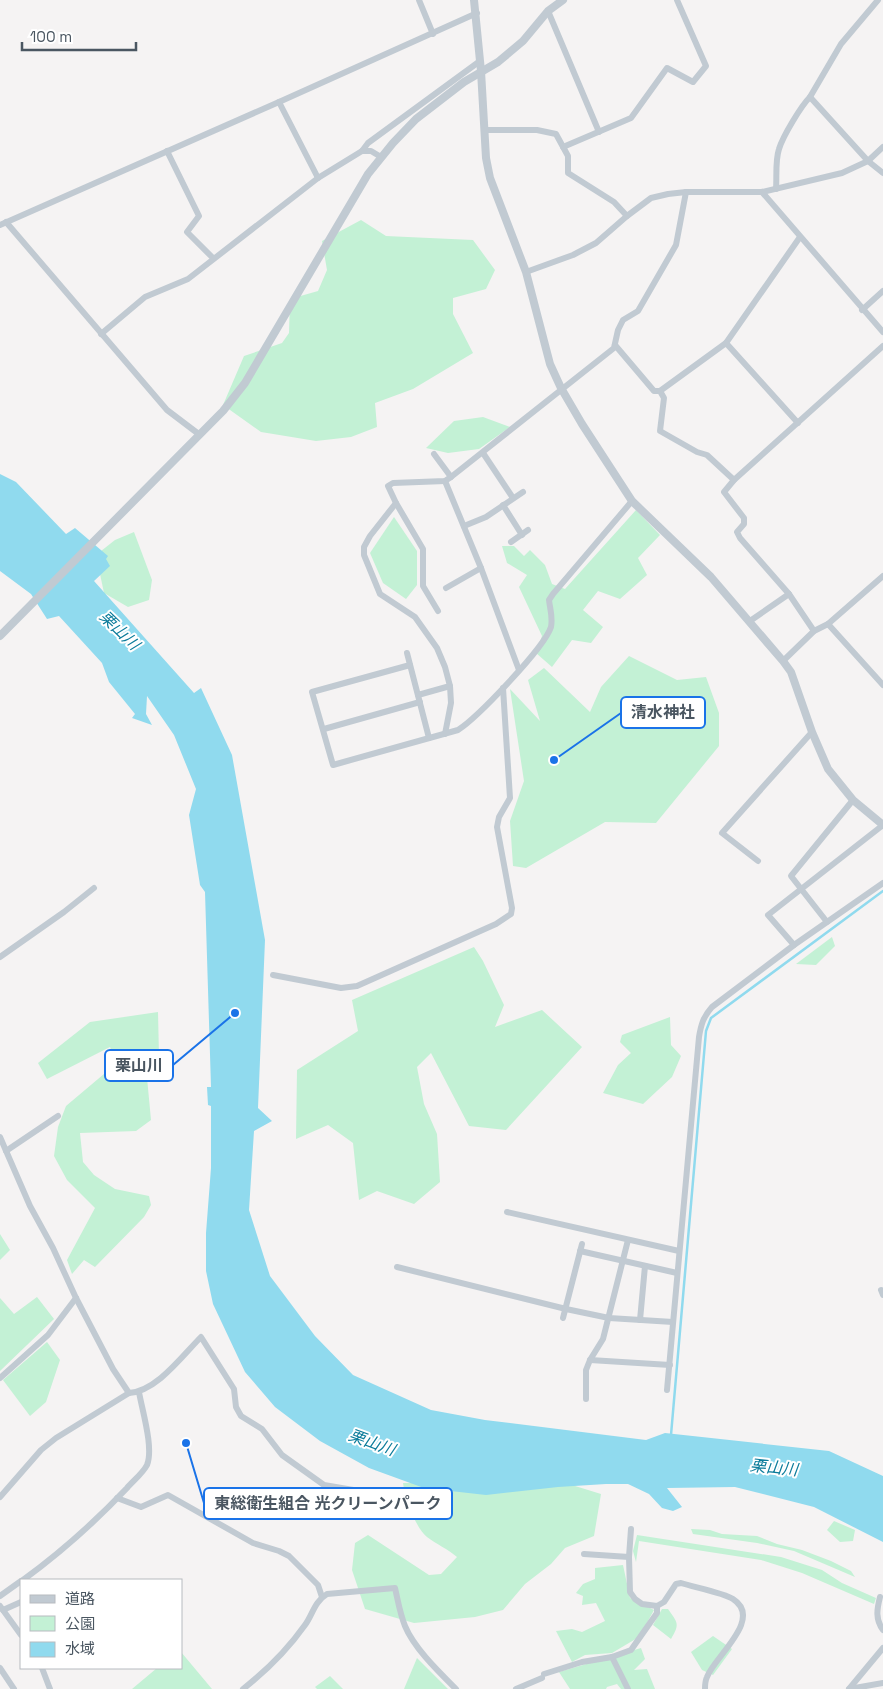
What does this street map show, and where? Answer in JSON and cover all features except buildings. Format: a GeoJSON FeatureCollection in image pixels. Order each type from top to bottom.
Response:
{"type":"FeatureCollection","features":[{"type":"Feature","properties":{"kind":"street"},"geometry":{"type":"LineString","coordinates":[[419,0],[433,34]]}},
{"type":"Feature","properties":{"kind":"street"},"geometry":{"type":"LineString","coordinates":[[474,0],[481,71],[486,158],[490,178],[526,272],[550,364],[561,388],[632,501],[711,576],[783,660],[791,672],[812,732],[828,769],[853,800],[883,825],[768,915],[794,945]]}},
{"type":"Feature","properties":{"kind":"street"},"geometry":{"type":"LineString","coordinates":[[0,636],[223,412],[245,384],[368,174],[381,157],[416,120],[456,88],[498,62],[524,41],[548,11],[563,0]]}},
{"type":"Feature","properties":{"kind":"street"},"geometry":{"type":"LineString","coordinates":[[563,147],[631,118],[667,68],[694,82],[706,66],[677,0]]}},
{"type":"Feature","properties":{"kind":"street"},"geometry":{"type":"LineString","coordinates":[[776,189],[779,149],[804,103],[810,97],[841,44],[878,0]]}},
{"type":"Feature","properties":{"kind":"street"},"geometry":{"type":"LineString","coordinates":[[548,11],[599,132]]}},
{"type":"Feature","properties":{"kind":"street"},"geometry":{"type":"LineString","coordinates":[[200,435],[167,410],[3,223],[280,102],[476,13]]}},
{"type":"Feature","properties":{"kind":"street"},"geometry":{"type":"LineString","coordinates":[[102,334],[145,297],[188,280],[213,258],[318,178],[362,151],[368,143],[480,61]]}},
{"type":"Feature","properties":{"kind":"street"},"geometry":{"type":"LineString","coordinates":[[810,97],[868,161],[883,173]]}},
{"type":"Feature","properties":{"kind":"street"},"geometry":{"type":"LineString","coordinates":[[280,102],[318,178]]}},
{"type":"Feature","properties":{"kind":"street"},"geometry":{"type":"LineString","coordinates":[[485,130],[537,130],[556,134],[568,156],[568,173],[614,202],[627,216]]}},
{"type":"Feature","properties":{"kind":"street"},"geometry":{"type":"LineString","coordinates":[[526,272],[574,255],[596,243],[651,198],[686,192],[762,192],[776,189],[842,173],[868,161],[883,147]]}},
{"type":"Feature","properties":{"kind":"street"},"geometry":{"type":"LineString","coordinates":[[167,151],[199,216],[187,232],[213,258]]}},
{"type":"Feature","properties":{"kind":"street"},"geometry":{"type":"LineString","coordinates":[[362,151],[372,151],[381,157]]}},
{"type":"Feature","properties":{"kind":"street"},"geometry":{"type":"LineString","coordinates":[[438,610],[423,586],[424,549],[388,486],[393,483],[444,481],[451,478],[561,388],[614,348],[618,330],[623,320],[638,311],[676,245],[686,192]]}},
{"type":"Feature","properties":{"kind":"street"},"geometry":{"type":"LineString","coordinates":[[762,192],[862,310],[883,332]]}},
{"type":"Feature","properties":{"kind":"street"},"geometry":{"type":"LineString","coordinates":[[614,345],[654,391],[660,391],[726,343],[800,237]]}},
{"type":"Feature","properties":{"kind":"street"},"geometry":{"type":"LineString","coordinates":[[862,310],[883,291]]}},
{"type":"Feature","properties":{"kind":"street"},"geometry":{"type":"LineString","coordinates":[[726,343],[798,423]]}},
{"type":"Feature","properties":{"kind":"street"},"geometry":{"type":"LineString","coordinates":[[814,631],[789,594],[737,532],[744,524],[744,518],[724,492],[734,480],[883,346]]}},
{"type":"Feature","properties":{"kind":"street"},"geometry":{"type":"LineString","coordinates":[[660,391],[664,398],[660,431],[697,452],[707,455],[734,480]]}},
{"type":"Feature","properties":{"kind":"street"},"geometry":{"type":"LineString","coordinates":[[482,453],[513,498]]}},
{"type":"Feature","properties":{"kind":"street"},"geometry":{"type":"LineString","coordinates":[[434,454],[451,478]]}},
{"type":"Feature","properties":{"kind":"street"},"geometry":{"type":"LineString","coordinates":[[444,481],[481,568],[519,670]]}},
{"type":"Feature","properties":{"kind":"street"},"geometry":{"type":"LineString","coordinates":[[464,526],[486,517],[523,492]]}},
{"type":"Feature","properties":{"kind":"street"},"geometry":{"type":"LineString","coordinates":[[410,665],[312,692],[333,765],[445,734],[458,730],[468,724],[504,688],[547,636],[552,618],[549,600],[552,594],[632,501]]}},
{"type":"Feature","properties":{"kind":"street"},"geometry":{"type":"LineString","coordinates":[[396,503],[370,536],[364,547],[364,555],[380,594],[415,617],[437,648],[450,686],[451,703],[445,734]]}},
{"type":"Feature","properties":{"kind":"street"},"geometry":{"type":"LineString","coordinates":[[503,505],[522,535]]}},
{"type":"Feature","properties":{"kind":"street"},"geometry":{"type":"LineString","coordinates":[[511,542],[528,530]]}},
{"type":"Feature","properties":{"kind":"street"},"geometry":{"type":"LineString","coordinates":[[446,588],[481,568]]}},
{"type":"Feature","properties":{"kind":"street"},"geometry":{"type":"LineString","coordinates":[[783,660],[814,631],[828,624],[883,576]]}},
{"type":"Feature","properties":{"kind":"street"},"geometry":{"type":"LineString","coordinates":[[750,622],[789,594]]}},
{"type":"Feature","properties":{"kind":"street"},"geometry":{"type":"LineString","coordinates":[[828,624],[883,685]]}},
{"type":"Feature","properties":{"kind":"street"},"geometry":{"type":"LineString","coordinates":[[407,653],[429,738]]}},
{"type":"Feature","properties":{"kind":"street"},"geometry":{"type":"LineString","coordinates":[[324,729],[419,699],[450,686]]}},
{"type":"Feature","properties":{"kind":"street"},"geometry":{"type":"LineString","coordinates":[[273,975],[341,988],[357,986],[496,924],[511,914],[512,908],[497,827],[499,817],[510,798],[504,688]]}},
{"type":"Feature","properties":{"kind":"street"},"geometry":{"type":"LineString","coordinates":[[758,861],[722,833],[812,732]]}},
{"type":"Feature","properties":{"kind":"street"},"geometry":{"type":"LineString","coordinates":[[827,922],[791,876],[853,800]]}},
{"type":"Feature","properties":{"kind":"street"},"geometry":{"type":"LineString","coordinates":[[667,1390],[701,1025],[706,1014],[712,1008],[794,945],[883,883]]}},
{"type":"Feature","properties":{"kind":"street"},"geometry":{"type":"LineString","coordinates":[[0,957],[64,912],[94,888]]}},
{"type":"Feature","properties":{"kind":"street"},"geometry":{"type":"LineString","coordinates":[[6,1151],[58,1116]]}},
{"type":"Feature","properties":{"kind":"street"},"geometry":{"type":"LineString","coordinates":[[0,1137],[30,1206],[54,1248],[76,1298],[113,1369],[129,1393]]}},
{"type":"Feature","properties":{"kind":"street"},"geometry":{"type":"LineString","coordinates":[[507,1212],[679,1251]]}},
{"type":"Feature","properties":{"kind":"street"},"geometry":{"type":"LineString","coordinates":[[586,1399],[586,1370],[603,1339],[628,1240]]}},
{"type":"Feature","properties":{"kind":"street"},"geometry":{"type":"LineString","coordinates":[[563,1318],[581,1248],[622,1261],[677,1273]]}},
{"type":"Feature","properties":{"kind":"street"},"geometry":{"type":"LineString","coordinates":[[640,1320],[645,1266]]}},
{"type":"Feature","properties":{"kind":"street"},"geometry":{"type":"LineString","coordinates":[[397,1267],[609,1318],[673,1322]]}},
{"type":"Feature","properties":{"kind":"street"},"geometry":{"type":"LineString","coordinates":[[0,1378],[48,1335],[76,1298]]}},
{"type":"Feature","properties":{"kind":"street"},"geometry":{"type":"LineString","coordinates":[[0,1496],[41,1450],[56,1438],[129,1393],[139,1392],[154,1384],[201,1337],[234,1389],[236,1408],[241,1416],[262,1429],[282,1455],[324,1485],[365,1492],[375,1491]]}},
{"type":"Feature","properties":{"kind":"street"},"geometry":{"type":"LineString","coordinates":[[590,1360],[670,1365]]}},
{"type":"Feature","properties":{"kind":"street"},"geometry":{"type":"LineString","coordinates":[[25,1579],[62,1550],[117,1498],[147,1466],[149,1455],[139,1392]]}},
{"type":"Feature","properties":{"kind":"street"},"geometry":{"type":"LineString","coordinates":[[117,1498],[141,1507],[168,1495],[253,1543],[289,1556],[318,1586],[322,1597]]}},
{"type":"Feature","properties":{"kind":"street"},"geometry":{"type":"LineString","coordinates":[[631,1529],[629,1557],[630,1592],[642,1604],[657,1606],[664,1602],[676,1584],[681,1583],[732,1598],[741,1606],[744,1616],[735,1638],[707,1677],[705,1689]]}},
{"type":"Feature","properties":{"kind":"street"},"geometry":{"type":"LineString","coordinates":[[584,1554],[629,1557]]}},
{"type":"Feature","properties":{"kind":"street"},"geometry":{"type":"LineString","coordinates":[[0,1596],[20,1582]]}},
{"type":"Feature","properties":{"kind":"street"},"geometry":{"type":"LineString","coordinates":[[243,1689],[259,1677],[282,1653],[306,1624],[319,1599],[322,1597],[327,1594],[395,1588],[406,1628],[439,1673],[456,1689]]}},
{"type":"Feature","properties":{"kind":"street"},"geometry":{"type":"LineString","coordinates":[[880,1597],[876,1612],[878,1624],[883,1630]]}},
{"type":"Feature","properties":{"kind":"street"},"geometry":{"type":"LineString","coordinates":[[20,1602],[2,1608],[20,1634]]}},
{"type":"Feature","properties":{"kind":"street"},"geometry":{"type":"LineString","coordinates":[[516,1689],[543,1676],[582,1662],[612,1657],[631,1650],[657,1613],[657,1606]]}},
{"type":"Feature","properties":{"kind":"street"},"geometry":{"type":"LineString","coordinates":[[849,1689],[883,1648]]}},
{"type":"Feature","properties":{"kind":"street"},"geometry":{"type":"LineString","coordinates":[[612,1657],[628,1689]]}},
{"type":"Feature","properties":{"kind":"street"},"geometry":{"type":"LineString","coordinates":[[0,1668],[14,1689]]}},
{"type":"Feature","properties":{"kind":"street"},"geometry":{"type":"LineString","coordinates":[[42,1669],[50,1689]]}},
{"type":"Feature","properties":{"kind":"street"},"geometry":{"type":"LineString","coordinates":[[849,1689],[883,1682]]}},
{"type":"Feature","properties":{"kind":"green space"},"geometry":{"type":"Polygon","coordinates":[[[361,220],[386,236],[473,240],[495,270],[486,289],[453,298],[453,314],[473,353],[413,389],[375,403],[377,427],[351,437],[316,441],[261,432],[223,405],[244,356],[282,343],[289,333],[290,299],[318,291],[327,270],[322,241],[361,220]]]}},
{"type":"Feature","properties":{"kind":"green space"},"geometry":{"type":"Polygon","coordinates":[[[483,417],[510,427],[479,449],[448,453],[426,448],[454,421],[483,417]]]}},
{"type":"Feature","properties":{"kind":"green space"},"geometry":{"type":"Polygon","coordinates":[[[636,510],[660,535],[638,558],[647,575],[620,599],[598,591],[583,610],[603,627],[591,643],[572,640],[552,667],[536,653],[542,636],[519,587],[527,575],[507,563],[502,546],[514,546],[524,556],[530,550],[545,565],[552,584],[565,589],[636,510]]]}},
{"type":"Feature","properties":{"kind":"green space"},"geometry":{"type":"Polygon","coordinates":[[[394,517],[417,551],[417,585],[406,599],[383,583],[370,553],[394,517]]]}},
{"type":"Feature","properties":{"kind":"green space"},"geometry":{"type":"Polygon","coordinates":[[[134,532],[152,580],[149,600],[128,607],[104,593],[96,555],[115,540],[134,532]]]}},
{"type":"Feature","properties":{"kind":"green space"},"geometry":{"type":"Polygon","coordinates":[[[629,656],[677,680],[706,677],[719,713],[719,746],[656,823],[605,822],[526,868],[513,866],[510,821],[524,781],[510,689],[540,721],[528,680],[544,668],[590,712],[601,687],[629,656]]]}},
{"type":"Feature","properties":{"kind":"green space"},"geometry":{"type":"Polygon","coordinates":[[[832,937],[835,946],[816,965],[796,964],[832,937]]]}},
{"type":"Feature","properties":{"kind":"green space"},"geometry":{"type":"Polygon","coordinates":[[[474,947],[483,961],[504,1005],[495,1027],[542,1010],[582,1047],[506,1130],[469,1126],[431,1053],[417,1067],[424,1104],[437,1134],[440,1182],[414,1204],[377,1191],[359,1200],[353,1143],[328,1125],[296,1139],[297,1070],[358,1031],[352,1000],[474,947]]]}},
{"type":"Feature","properties":{"kind":"green space"},"geometry":{"type":"Polygon","coordinates":[[[158,1012],[159,1056],[146,1067],[151,1120],[136,1131],[80,1133],[83,1162],[94,1175],[115,1189],[149,1196],[151,1205],[144,1217],[95,1267],[84,1260],[72,1274],[67,1260],[95,1208],[67,1180],[54,1156],[58,1127],[66,1106],[117,1063],[110,1047],[47,1079],[38,1063],[90,1022],[158,1012]]]}},
{"type":"Feature","properties":{"kind":"green space"},"geometry":{"type":"Polygon","coordinates":[[[670,1017],[671,1045],[681,1056],[672,1077],[643,1104],[603,1093],[618,1065],[631,1053],[620,1042],[622,1035],[670,1017]]]}},
{"type":"Feature","properties":{"kind":"green space"},"geometry":{"type":"Polygon","coordinates":[[[0,1234],[10,1250],[0,1260],[0,1234]]]}},
{"type":"Feature","properties":{"kind":"green space"},"geometry":{"type":"Polygon","coordinates":[[[37,1297],[54,1319],[0,1371],[0,1298],[14,1314],[37,1297]]]}},
{"type":"Feature","properties":{"kind":"green space"},"geometry":{"type":"Polygon","coordinates":[[[47,1342],[60,1360],[46,1402],[30,1416],[3,1380],[47,1342]]]}},
{"type":"Feature","properties":{"kind":"green space"},"geometry":{"type":"Polygon","coordinates":[[[559,1481],[601,1494],[594,1536],[565,1548],[551,1564],[525,1584],[503,1610],[475,1617],[414,1623],[365,1609],[352,1570],[355,1543],[368,1535],[429,1575],[441,1574],[457,1557],[427,1537],[418,1526],[411,1512],[403,1483],[559,1481]]]}},
{"type":"Feature","properties":{"kind":"green space"},"geometry":{"type":"Polygon","coordinates":[[[834,1521],[855,1530],[853,1541],[840,1542],[827,1530],[834,1521]]]}},
{"type":"Feature","properties":{"kind":"green space"},"geometry":{"type":"Polygon","coordinates":[[[691,1529],[710,1530],[722,1534],[757,1536],[831,1561],[851,1571],[855,1577],[794,1551],[757,1543],[693,1534],[691,1529]]]}},
{"type":"Feature","properties":{"kind":"green space"},"geometry":{"type":"Polygon","coordinates":[[[637,1535],[781,1557],[822,1570],[842,1583],[876,1598],[874,1604],[802,1573],[761,1560],[639,1541],[636,1562],[633,1551],[637,1535]]]}},
{"type":"Feature","properties":{"kind":"green space"},"geometry":{"type":"Polygon","coordinates":[[[623,1565],[630,1598],[654,1610],[639,1637],[612,1653],[585,1655],[572,1662],[556,1631],[572,1629],[582,1632],[605,1621],[596,1603],[582,1605],[583,1596],[576,1593],[583,1584],[595,1579],[595,1568],[623,1565]]]}},
{"type":"Feature","properties":{"kind":"green space"},"geometry":{"type":"Polygon","coordinates":[[[662,1609],[668,1609],[677,1624],[671,1639],[653,1625],[662,1609]]]}},
{"type":"Feature","properties":{"kind":"green space"},"geometry":{"type":"Polygon","coordinates":[[[713,1636],[732,1649],[713,1675],[702,1670],[691,1652],[713,1636]]]}},
{"type":"Feature","properties":{"kind":"green space"},"geometry":{"type":"Polygon","coordinates":[[[641,1648],[645,1659],[634,1670],[647,1669],[655,1689],[621,1689],[617,1684],[606,1689],[570,1689],[559,1672],[641,1648]]]}},
{"type":"Feature","properties":{"kind":"green space"},"geometry":{"type":"Polygon","coordinates":[[[182,1653],[212,1689],[132,1689],[156,1669],[182,1669],[182,1653]]]}},
{"type":"Feature","properties":{"kind":"green space"},"geometry":{"type":"Polygon","coordinates":[[[417,1658],[448,1689],[404,1689],[417,1658]]]}},
{"type":"Feature","properties":{"kind":"green space"},"geometry":{"type":"Polygon","coordinates":[[[330,1676],[343,1689],[317,1689],[315,1687],[330,1676]]]}},
{"type":"Feature","properties":{"kind":"water","name":"栗山川"},"geometry":{"type":"Polygon","coordinates":[[[0,474],[16,482],[66,534],[75,528],[108,556],[106,559],[110,566],[94,581],[194,693],[201,688],[232,755],[265,940],[258,1108],[272,1121],[254,1131],[249,1210],[270,1276],[315,1336],[353,1375],[431,1410],[485,1420],[646,1440],[665,1433],[829,1451],[883,1476],[883,1542],[814,1507],[735,1487],[667,1488],[682,1507],[673,1511],[662,1508],[649,1494],[628,1484],[558,1487],[486,1495],[424,1488],[369,1468],[320,1441],[275,1407],[245,1372],[213,1304],[206,1271],[206,1233],[211,1168],[211,1106],[208,1105],[207,1087],[211,1087],[205,892],[200,885],[189,815],[196,789],[174,735],[147,696],[146,714],[152,725],[132,718],[135,714],[109,682],[102,663],[59,616],[47,619],[31,594],[0,571],[0,474]]]}},
{"type":"Feature","properties":{"kind":"waterway"},"geometry":{"type":"LineString","coordinates":[[671,1435],[706,1031],[711,1018],[883,891]]}},
{"type":"Feature","properties":{"kind":"place","name":"清水神社"},"geometry":{"type":"Point","coordinates":[554,760]}},
{"type":"Feature","properties":{"kind":"place","name":"栗山川"},"geometry":{"type":"Point","coordinates":[235,1013]}},
{"type":"Feature","properties":{"kind":"place","name":"東総衛生組合 光クリーンパーク"},"geometry":{"type":"Point","coordinates":[186,1443]}}]}
